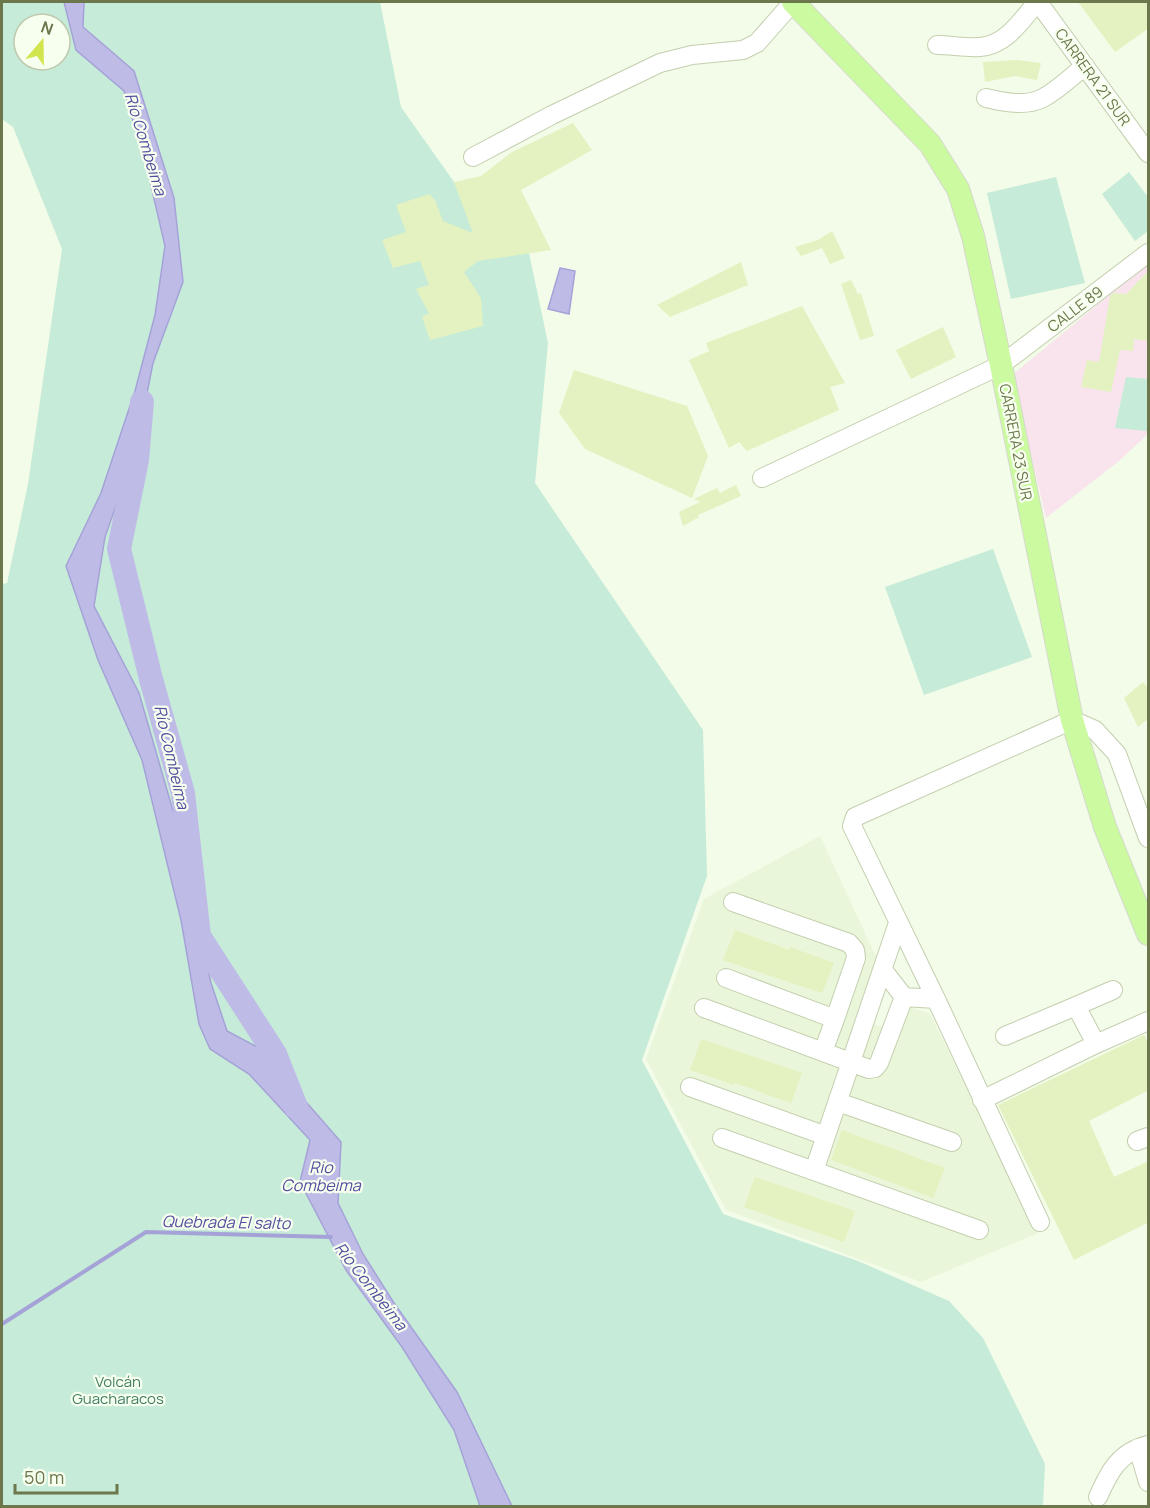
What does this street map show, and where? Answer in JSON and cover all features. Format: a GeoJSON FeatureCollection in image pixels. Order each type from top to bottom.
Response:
{"type":"FeatureCollection","features":[{"type":"Feature","properties":{"kind":"main road","name":"CARRERA 23 SUR"},"geometry":{"type":"LineString","coordinates":[[793,2],[930,144],[958,189],[973,236],[1001,365],[1072,720],[1106,827],[1149,934]]}},
{"type":"Feature","properties":{"kind":"street"},"geometry":{"type":"LineString","coordinates":[[473,157],[552,115],[660,63],[693,54],[743,50],[757,43],[793,2]]}},
{"type":"Feature","properties":{"kind":"street"},"geometry":{"type":"LineString","coordinates":[[938,45],[981,47],[999,42],[1038,2]]}},
{"type":"Feature","properties":{"kind":"street","name":"CARRERA 21 SUR"},"geometry":{"type":"LineString","coordinates":[[1038,2],[1149,153]]}},
{"type":"Feature","properties":{"kind":"street"},"geometry":{"type":"LineString","coordinates":[[986,98],[1006,102],[1029,102],[1042,98],[1085,66]]}},
{"type":"Feature","properties":{"kind":"street","name":"CALLE 89"},"geometry":{"type":"LineString","coordinates":[[762,478],[1001,365],[1149,253]]}},
{"type":"Feature","properties":{"kind":"street"},"geometry":{"type":"LineString","coordinates":[[1040,1222],[852,826],[855,817],[1072,720],[1095,730],[1117,754],[1149,838]]}},
{"type":"Feature","properties":{"kind":"street"},"geometry":{"type":"LineString","coordinates":[[733,902],[849,943],[855,950],[856,958],[823,1052]]}},
{"type":"Feature","properties":{"kind":"street"},"geometry":{"type":"LineString","coordinates":[[814,1171],[898,923]]}},
{"type":"Feature","properties":{"kind":"street"},"geometry":{"type":"LineString","coordinates":[[883,970],[904,997],[936,999]]}},
{"type":"Feature","properties":{"kind":"street"},"geometry":{"type":"LineString","coordinates":[[726,978],[835,1019]]}},
{"type":"Feature","properties":{"kind":"street"},"geometry":{"type":"LineString","coordinates":[[1005,1036],[1113,990]]}},
{"type":"Feature","properties":{"kind":"street"},"geometry":{"type":"LineString","coordinates":[[704,1008],[869,1069],[879,1064],[904,997]]}},
{"type":"Feature","properties":{"kind":"street"},"geometry":{"type":"LineString","coordinates":[[1076,1006],[1096,1044]]}},
{"type":"Feature","properties":{"kind":"street"},"geometry":{"type":"LineString","coordinates":[[982,1100],[1096,1044],[1149,1021]]}},
{"type":"Feature","properties":{"kind":"street"},"geometry":{"type":"LineString","coordinates":[[690,1087],[826,1136]]}},
{"type":"Feature","properties":{"kind":"street"},"geometry":{"type":"LineString","coordinates":[[838,1102],[952,1142]]}},
{"type":"Feature","properties":{"kind":"street"},"geometry":{"type":"LineString","coordinates":[[722,1138],[979,1230]]}},
{"type":"Feature","properties":{"kind":"street"},"geometry":{"type":"LineString","coordinates":[[1098,1497],[1108,1472],[1120,1458],[1143,1447],[1149,1482]]}},
{"type":"Feature","properties":{"kind":"shaded area"},"geometry":{"type":"Polygon","coordinates":[[[1148,263],[1148,434],[1119,461],[1046,518],[1012,375],[1148,263]]]}},
{"type":"Feature","properties":{"kind":"shaded area"},"geometry":{"type":"Polygon","coordinates":[[[820,836],[878,961],[865,1021],[900,1033],[910,1007],[930,1014],[1038,1233],[921,1282],[726,1210],[646,1059],[704,899],[820,836]]]}},
{"type":"Feature","properties":{"kind":"green space","name":"Volcán Guacharacos"},"geometry":{"type":"Polygon","coordinates":[[[2,2],[380,2],[401,107],[454,182],[529,253],[548,343],[535,483],[703,730],[707,876],[642,1060],[723,1214],[858,1261],[949,1301],[983,1338],[1045,1464],[1043,1506],[2,1506],[2,584],[7,583],[28,484],[62,249],[13,127],[2,119],[2,2]]]}},
{"type":"Feature","properties":{"kind":"green space"},"geometry":{"type":"Polygon","coordinates":[[[1129,172],[1148,197],[1148,231],[1135,241],[1102,194],[1129,172]]]}},
{"type":"Feature","properties":{"kind":"green space"},"geometry":{"type":"Polygon","coordinates":[[[1056,177],[1085,283],[1011,299],[987,193],[1056,177]]]}},
{"type":"Feature","properties":{"kind":"green space"},"geometry":{"type":"Polygon","coordinates":[[[1126,377],[1148,379],[1147,431],[1115,428],[1126,377]]]}},
{"type":"Feature","properties":{"kind":"green space"},"geometry":{"type":"Polygon","coordinates":[[[993,549],[1032,657],[924,695],[885,587],[993,549]]]}},
{"type":"Feature","properties":{"kind":"water","name":"Rio Combeima"},"geometry":{"type":"Polygon","coordinates":[[[64,2],[84,2],[83,27],[134,71],[174,198],[183,282],[153,363],[136,449],[105,537],[94,606],[139,693],[180,835],[211,983],[227,1031],[259,1048],[341,1142],[338,1203],[363,1254],[394,1303],[457,1392],[512,1506],[480,1506],[454,1430],[402,1347],[346,1270],[300,1182],[310,1140],[249,1074],[210,1049],[199,1024],[181,920],[142,760],[98,660],[66,566],[101,493],[135,391],[155,315],[165,246],[146,164],[124,91],[76,50],[72,34],[72,12],[66,12],[64,2]]]}},
{"type":"Feature","properties":{"kind":"water"},"geometry":{"type":"Polygon","coordinates":[[[560,268],[575,271],[569,314],[548,309],[560,268]]]}},
{"type":"Feature","properties":{"kind":"building"},"geometry":{"type":"Polygon","coordinates":[[[1078,2],[1149,2],[1149,28],[1115,52],[1078,2]]]}},
{"type":"Feature","properties":{"kind":"building"},"geometry":{"type":"Polygon","coordinates":[[[1017,60],[1041,63],[1037,80],[1015,76],[985,82],[983,62],[1017,60]]]}},
{"type":"Feature","properties":{"kind":"building"},"geometry":{"type":"Polygon","coordinates":[[[573,123],[592,150],[521,190],[551,250],[478,261],[464,272],[481,298],[483,326],[430,340],[422,317],[429,313],[416,289],[429,285],[420,261],[393,268],[382,240],[406,232],[396,205],[429,194],[435,200],[443,221],[473,233],[454,182],[481,176],[512,152],[573,123]]]}},
{"type":"Feature","properties":{"kind":"building"},"geometry":{"type":"Polygon","coordinates":[[[832,231],[845,258],[830,264],[822,248],[801,256],[795,247],[818,240],[832,231]]]}},
{"type":"Feature","properties":{"kind":"building"},"geometry":{"type":"Polygon","coordinates":[[[741,262],[748,285],[670,317],[657,305],[741,262]]]}},
{"type":"Feature","properties":{"kind":"building"},"geometry":{"type":"Polygon","coordinates":[[[1149,270],[1149,341],[1134,339],[1133,351],[1120,350],[1111,392],[1081,387],[1087,360],[1099,362],[1110,296],[1114,293],[1126,294],[1149,270]]]}},
{"type":"Feature","properties":{"kind":"building"},"geometry":{"type":"Polygon","coordinates":[[[851,280],[858,294],[861,293],[874,336],[860,340],[841,284],[851,280]]]}},
{"type":"Feature","properties":{"kind":"building"},"geometry":{"type":"Polygon","coordinates":[[[802,306],[845,383],[830,387],[839,410],[747,451],[739,442],[729,448],[689,360],[709,351],[706,343],[802,306]]]}},
{"type":"Feature","properties":{"kind":"building"},"geometry":{"type":"Polygon","coordinates":[[[943,327],[956,357],[911,379],[896,350],[943,327]]]}},
{"type":"Feature","properties":{"kind":"building"},"geometry":{"type":"Polygon","coordinates":[[[574,370],[687,406],[708,456],[692,498],[585,449],[559,413],[574,370]]]}},
{"type":"Feature","properties":{"kind":"building"},"geometry":{"type":"Polygon","coordinates":[[[736,485],[741,496],[698,515],[699,517],[683,526],[679,512],[700,502],[694,499],[717,488],[720,493],[736,485]]]}},
{"type":"Feature","properties":{"kind":"building"},"geometry":{"type":"Polygon","coordinates":[[[1143,682],[1149,689],[1149,718],[1138,727],[1124,698],[1143,682]]]}},
{"type":"Feature","properties":{"kind":"building"},"geometry":{"type":"Polygon","coordinates":[[[735,930],[789,950],[790,947],[834,963],[822,993],[723,960],[735,930]]]}},
{"type":"Feature","properties":{"kind":"building"},"geometry":{"type":"Polygon","coordinates":[[[1144,1035],[1149,1045],[1149,1090],[1089,1121],[1114,1177],[1149,1161],[1149,1222],[1074,1260],[998,1105],[1144,1035]]]}},
{"type":"Feature","properties":{"kind":"building"},"geometry":{"type":"Polygon","coordinates":[[[701,1039],[802,1073],[791,1103],[690,1070],[701,1039]]]}},
{"type":"Feature","properties":{"kind":"building"},"geometry":{"type":"Polygon","coordinates":[[[842,1130],[945,1168],[933,1198],[831,1160],[842,1130]]]}},
{"type":"Feature","properties":{"kind":"building"},"geometry":{"type":"Polygon","coordinates":[[[755,1177],[855,1211],[844,1242],[744,1207],[755,1177]]]}},
{"type":"Feature","properties":{"kind":"waterway","name":"Río Combeima"},"geometry":{"type":"LineString","coordinates":[[142,402],[137,460],[119,549],[151,679],[183,793],[199,936],[275,1054],[296,1107]]}},
{"type":"Feature","properties":{"kind":"waterway","name":"Quebrada El salto"},"geometry":{"type":"LineString","coordinates":[[2,1324],[146,1232],[331,1237]]}}]}
